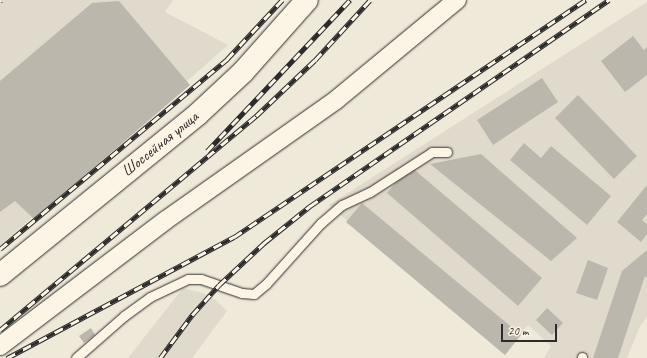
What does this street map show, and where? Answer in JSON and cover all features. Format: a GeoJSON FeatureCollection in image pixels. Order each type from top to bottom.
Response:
{"type":"FeatureCollection","features":[{"type":"Feature","properties":{"kind":"street","name":"Шоссейная улица"},"geometry":{"type":"LineString","coordinates":[[0,275],[198,114],[243,72],[307,0]]}},
{"type":"Feature","properties":{"kind":"street"},"geometry":{"type":"LineString","coordinates":[[0,346],[166,220],[336,100],[457,0]]}},
{"type":"Feature","properties":{"kind":"lane"},"geometry":{"type":"LineString","coordinates":[[76,358],[124,316],[150,297],[188,279],[201,279],[242,293],[254,294],[266,284],[328,215],[342,205],[370,192],[432,152],[447,152]]}},
{"type":"Feature","properties":{"kind":"shaded area"},"geometry":{"type":"Polygon","coordinates":[[[0,0],[173,0],[165,12],[228,45],[0,246],[0,0]]]}},
{"type":"Feature","properties":{"kind":"shaded area"},"geometry":{"type":"Polygon","coordinates":[[[647,2],[647,317],[640,326],[627,358],[544,358],[551,346],[528,325],[505,355],[329,205],[647,2]]]}},
{"type":"Feature","properties":{"kind":"shaded area"},"geometry":{"type":"Polygon","coordinates":[[[183,288],[210,295],[227,311],[192,358],[128,358],[183,288]]]}},
{"type":"Feature","properties":{"kind":"building"},"geometry":{"type":"Polygon","coordinates":[[[119,1],[190,85],[34,219],[15,201],[0,212],[0,81],[92,3],[119,1]]]}},
{"type":"Feature","properties":{"kind":"building"},"geometry":{"type":"Polygon","coordinates":[[[633,36],[644,50],[647,47],[647,75],[625,92],[601,61],[633,36]]]}},
{"type":"Feature","properties":{"kind":"building"},"geometry":{"type":"Polygon","coordinates":[[[542,78],[558,102],[493,145],[477,120],[542,78]]]}},
{"type":"Feature","properties":{"kind":"building"},"geometry":{"type":"Polygon","coordinates":[[[578,95],[637,156],[614,179],[555,118],[578,95]]]}},
{"type":"Feature","properties":{"kind":"building"},"geometry":{"type":"Polygon","coordinates":[[[524,143],[541,158],[551,146],[611,196],[587,225],[510,160],[524,143]]]}},
{"type":"Feature","properties":{"kind":"building"},"geometry":{"type":"Polygon","coordinates":[[[481,154],[577,238],[551,261],[430,164],[481,154]]]}},
{"type":"Feature","properties":{"kind":"building"},"geometry":{"type":"Polygon","coordinates":[[[410,166],[542,278],[518,306],[387,193],[410,166]]]}},
{"type":"Feature","properties":{"kind":"building"},"geometry":{"type":"Polygon","coordinates":[[[647,185],[647,214],[642,220],[647,224],[647,234],[641,242],[617,222],[647,185]]]}},
{"type":"Feature","properties":{"kind":"building"},"geometry":{"type":"Polygon","coordinates":[[[362,203],[521,335],[505,355],[346,222],[362,203]]]}},
{"type":"Feature","properties":{"kind":"building"},"geometry":{"type":"Polygon","coordinates":[[[647,250],[647,278],[645,276],[618,358],[593,358],[622,271],[647,250]]]}},
{"type":"Feature","properties":{"kind":"building"},"geometry":{"type":"Polygon","coordinates":[[[588,260],[608,268],[597,300],[576,293],[588,260]]]}},
{"type":"Feature","properties":{"kind":"building"},"geometry":{"type":"Polygon","coordinates":[[[547,308],[563,323],[552,335],[536,320],[547,308]]]}},
{"type":"Feature","properties":{"kind":"building"},"geometry":{"type":"Polygon","coordinates":[[[91,328],[95,335],[84,343],[79,336],[91,328]]]}},
{"type":"Feature","properties":{"kind":"railway"},"geometry":{"type":"LineString","coordinates":[[0,249],[227,59],[282,0]]}},
{"type":"Feature","properties":{"kind":"railway"},"geometry":{"type":"LineString","coordinates":[[207,151],[350,0]]}},
{"type":"Feature","properties":{"kind":"railway"},"geometry":{"type":"LineString","coordinates":[[0,330],[256,116],[315,60],[370,0]]}},
{"type":"Feature","properties":{"kind":"railway"},"geometry":{"type":"LineString","coordinates":[[7,358],[234,237],[586,0]]}},
{"type":"Feature","properties":{"kind":"railway"},"geometry":{"type":"LineString","coordinates":[[160,358],[192,315],[219,285],[264,243],[310,206],[609,0]]}}]}
